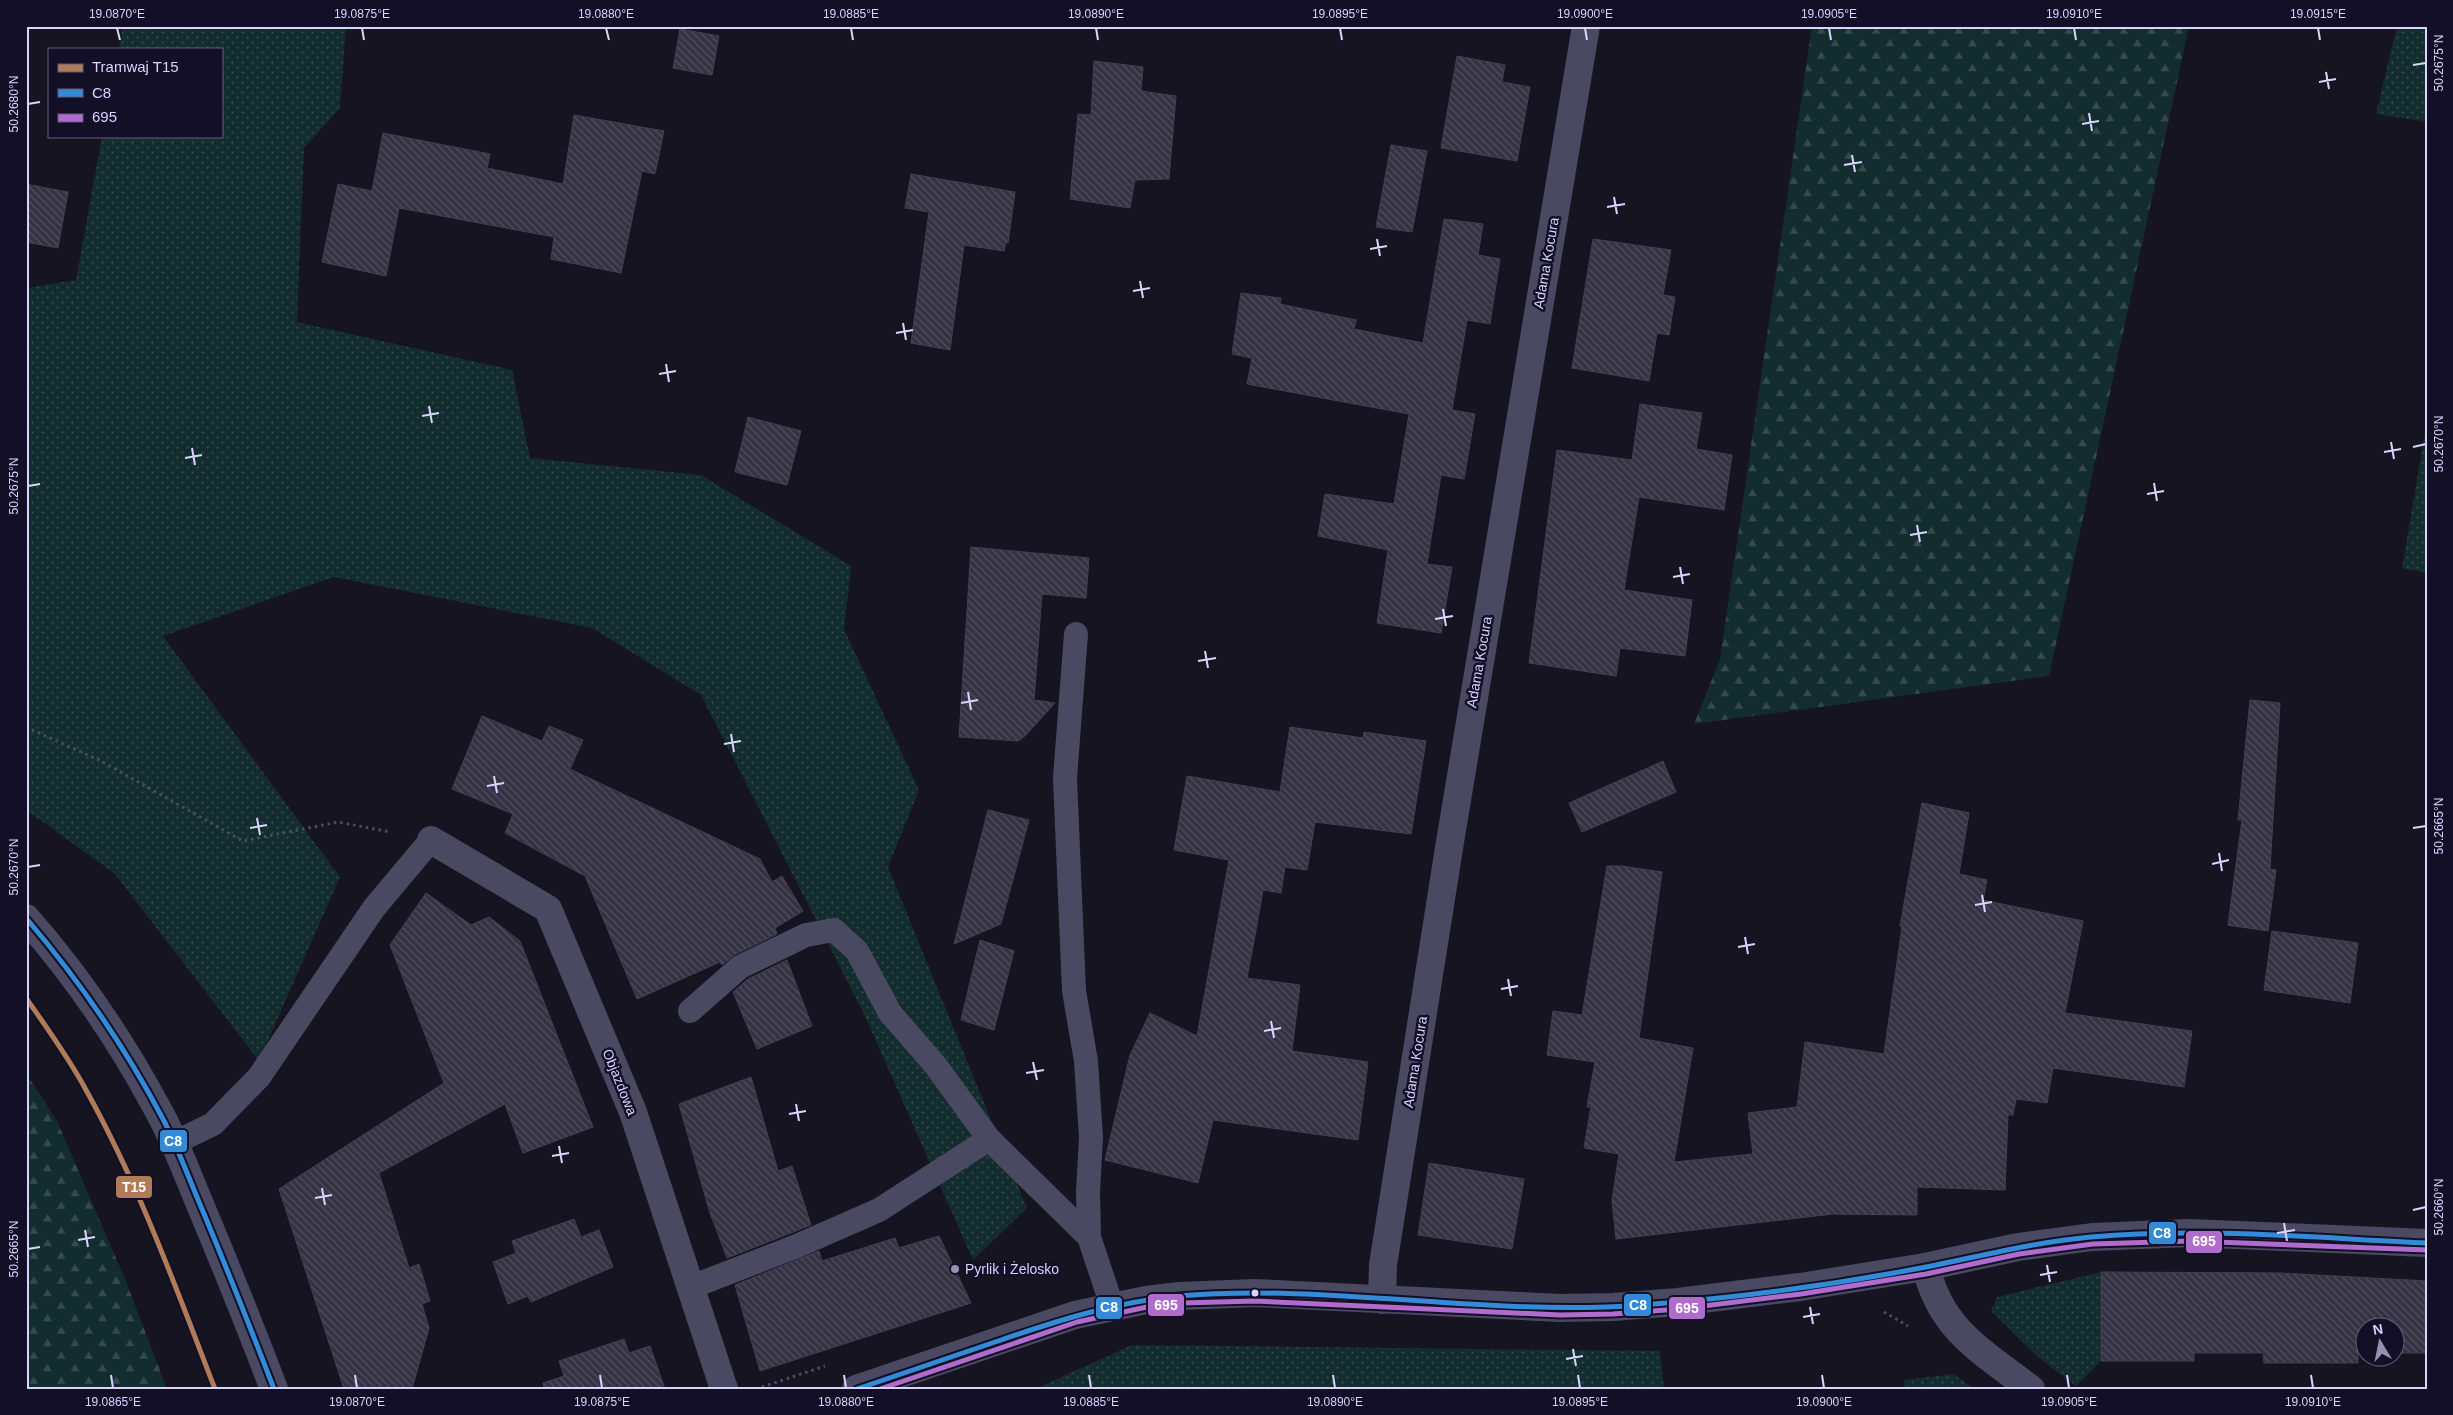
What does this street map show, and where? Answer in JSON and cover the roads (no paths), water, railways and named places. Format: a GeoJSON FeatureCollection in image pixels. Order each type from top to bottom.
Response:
{"type":"FeatureCollection","features":[{"type":"Feature","properties":{"kind":"street","name":"Adama Kocura"},"geometry":{"type":"LineString","coordinates":[[1382,1300],[1383,1265],[1450,842],[1586,26]]}},
{"type":"Feature","properties":{"kind":"street","name":"Objazdowa"},"geometry":{"type":"LineString","coordinates":[[431,840],[548,909],[633,1112],[724,1389]]}},
{"type":"Feature","properties":{"kind":"street"},"geometry":{"type":"LineString","coordinates":[[26,918],[57,954],[114,1036],[145,1086],[174,1143],[230,1273],[274,1389]]}},
{"type":"Feature","properties":{"kind":"street"},"geometry":{"type":"LineString","coordinates":[[856,1389],[1075,1315],[1112,1306],[1180,1296],[1255,1293],[1560,1308],[1613,1307],[1678,1302],[1790,1288],[1925,1267],[2018,1247],[2092,1237],[2190,1233],[2427,1243]]}},
{"type":"Feature","properties":{"kind":"street"},"geometry":{"type":"LineString","coordinates":[[1925,1267],[1935,1295],[1948,1318],[1969,1340],[2031,1389]]}},
{"type":"Feature","properties":{"kind":"lane"},"geometry":{"type":"LineString","coordinates":[[1076,634],[1065,778],[1074,991],[1086,1061],[1091,1137],[1088,1192],[1089,1237],[1112,1306]]}},
{"type":"Feature","properties":{"kind":"lane"},"geometry":{"type":"LineString","coordinates":[[174,1143],[213,1124],[259,1077],[374,908],[431,840]]}},
{"type":"Feature","properties":{"kind":"lane"},"geometry":{"type":"LineString","coordinates":[[690,1012],[740,967],[806,935],[834,930],[857,951],[890,1013],[936,1066],[989,1139],[1089,1237]]}},
{"type":"Feature","properties":{"kind":"lane"},"geometry":{"type":"LineString","coordinates":[[691,1287],[797,1246],[879,1210],[989,1139]]}},
{"type":"Feature","properties":{"kind":"tram line","name":"T15"},"geometry":{"type":"LineString","coordinates":[[26,998],[58,1043],[79,1078],[123,1163],[156,1237],[215,1389]]}},
{"type":"Feature","properties":{"kind":"place","name":"Pyrlik i Żelosko"},"geometry":{"type":"Point","coordinates":[955,1269]}}]}
